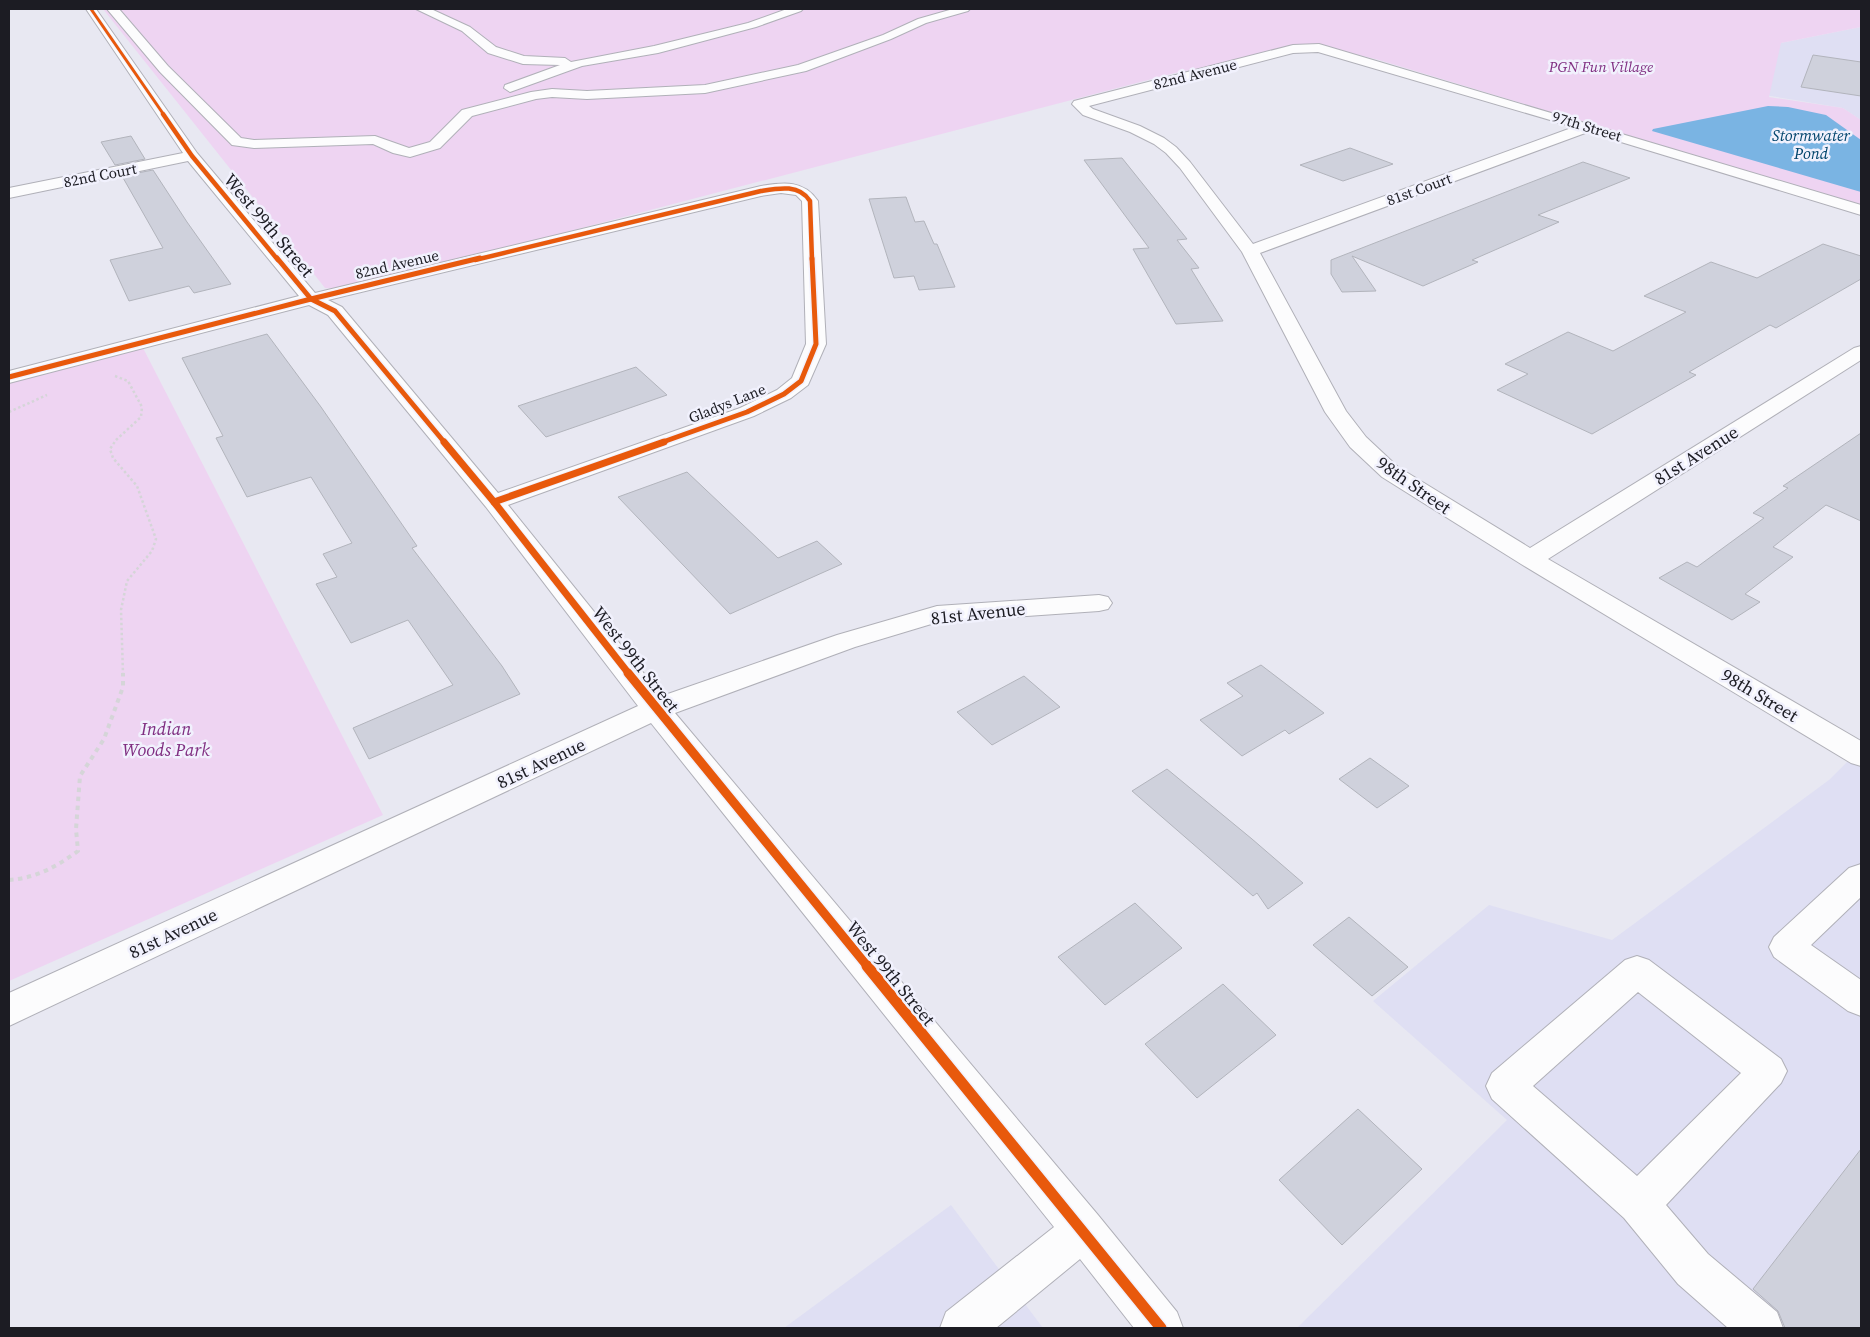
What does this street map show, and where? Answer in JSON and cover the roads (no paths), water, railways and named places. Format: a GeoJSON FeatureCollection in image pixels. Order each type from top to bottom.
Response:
{"type":"FeatureCollection","features":[{"type":"Feature","properties":{"kind":"street","name":"West 99th Street"},"geometry":{"type":"LineString","coordinates":[[91,9],[192,156],[311,299],[335,312],[494,502],[656,709],[1083,1230],[1161,1328]]}},
{"type":"Feature","properties":{"kind":"street"},"geometry":{"type":"LineString","coordinates":[[113,9],[164,69],[220,122],[237,142],[254,144],[375,140],[410,153],[435,145],[467,113],[536,95],[552,93],[594,95],[705,89],[802,68],[886,37],[922,21],[964,9]]}},
{"type":"Feature","properties":{"kind":"street"},"geometry":{"type":"LineString","coordinates":[[422,9],[466,29],[492,50],[523,60],[579,63]]}},
{"type":"Feature","properties":{"kind":"street"},"geometry":{"type":"LineString","coordinates":[[486,109],[506,94],[509,88],[579,63],[654,50],[723,31],[752,26],[797,9]]}},
{"type":"Feature","properties":{"kind":"street","name":"82nd Avenue"},"geometry":{"type":"LineString","coordinates":[[1079,104],[1293,49],[1311,47]]}},
{"type":"Feature","properties":{"kind":"street","name":"97th Street"},"geometry":{"type":"LineString","coordinates":[[1311,47],[1337,52],[1861,210]]}},
{"type":"Feature","properties":{"kind":"street"},"geometry":{"type":"LineString","coordinates":[[559,62],[595,60]]}},
{"type":"Feature","properties":{"kind":"street","name":"98th Street"},"geometry":{"type":"LineString","coordinates":[[1079,104],[1088,112],[1145,134],[1172,150],[1250,251],[1336,412],[1358,442],[1390,472],[1530,559],[1861,755]]}},
{"type":"Feature","properties":{"kind":"street","name":"81st Court"},"geometry":{"type":"LineString","coordinates":[[1250,251],[1588,127]]}},
{"type":"Feature","properties":{"kind":"street","name":"82nd Court"},"geometry":{"type":"LineString","coordinates":[[9,193],[192,156]]}},
{"type":"Feature","properties":{"kind":"street","name":"82nd Avenue"},"geometry":{"type":"LineString","coordinates":[[9,377],[311,299],[761,191],[794,189]]}},
{"type":"Feature","properties":{"kind":"street","name":"Gladys Lane"},"geometry":{"type":"LineString","coordinates":[[494,502],[747,412],[784,394],[801,381],[816,344],[810,201],[803,192],[794,189]]}},
{"type":"Feature","properties":{"kind":"street","name":"81st Avenue"},"geometry":{"type":"LineString","coordinates":[[1530,559],[1861,352]]}},
{"type":"Feature","properties":{"kind":"street","name":"81st Avenue"},"geometry":{"type":"LineString","coordinates":[[9,1010],[656,709],[846,641],[937,614],[1099,603]]}},
{"type":"Feature","properties":{"kind":"street"},"geometry":{"type":"LineString","coordinates":[[1861,877],[1786,947],[1861,1000]]}},
{"type":"Feature","properties":{"kind":"street"},"geometry":{"type":"LineString","coordinates":[[1638,1204],[1768,1071],[1637,971],[1505,1086],[1638,1204],[1693,1269],[1761,1328]]}},
{"type":"Feature","properties":{"kind":"street"},"geometry":{"type":"LineString","coordinates":[[962,1328],[1083,1230]]}},
{"type":"Feature","properties":{"kind":"water","name":"Stormwater Pond"},"geometry":{"type":"Polygon","coordinates":[[[1768,106],[1788,107],[1826,115],[1861,140],[1861,192],[1652,131],[1653,129],[1768,106]]]}},
{"type":"Feature","properties":{"kind":"park label","name":"PGN Fun Village"},"geometry":{"type":"Point","coordinates":[1601,66]}},
{"type":"Feature","properties":{"kind":"park label","name":"Indian Woods Park"},"geometry":{"type":"Point","coordinates":[166,738]}}]}
